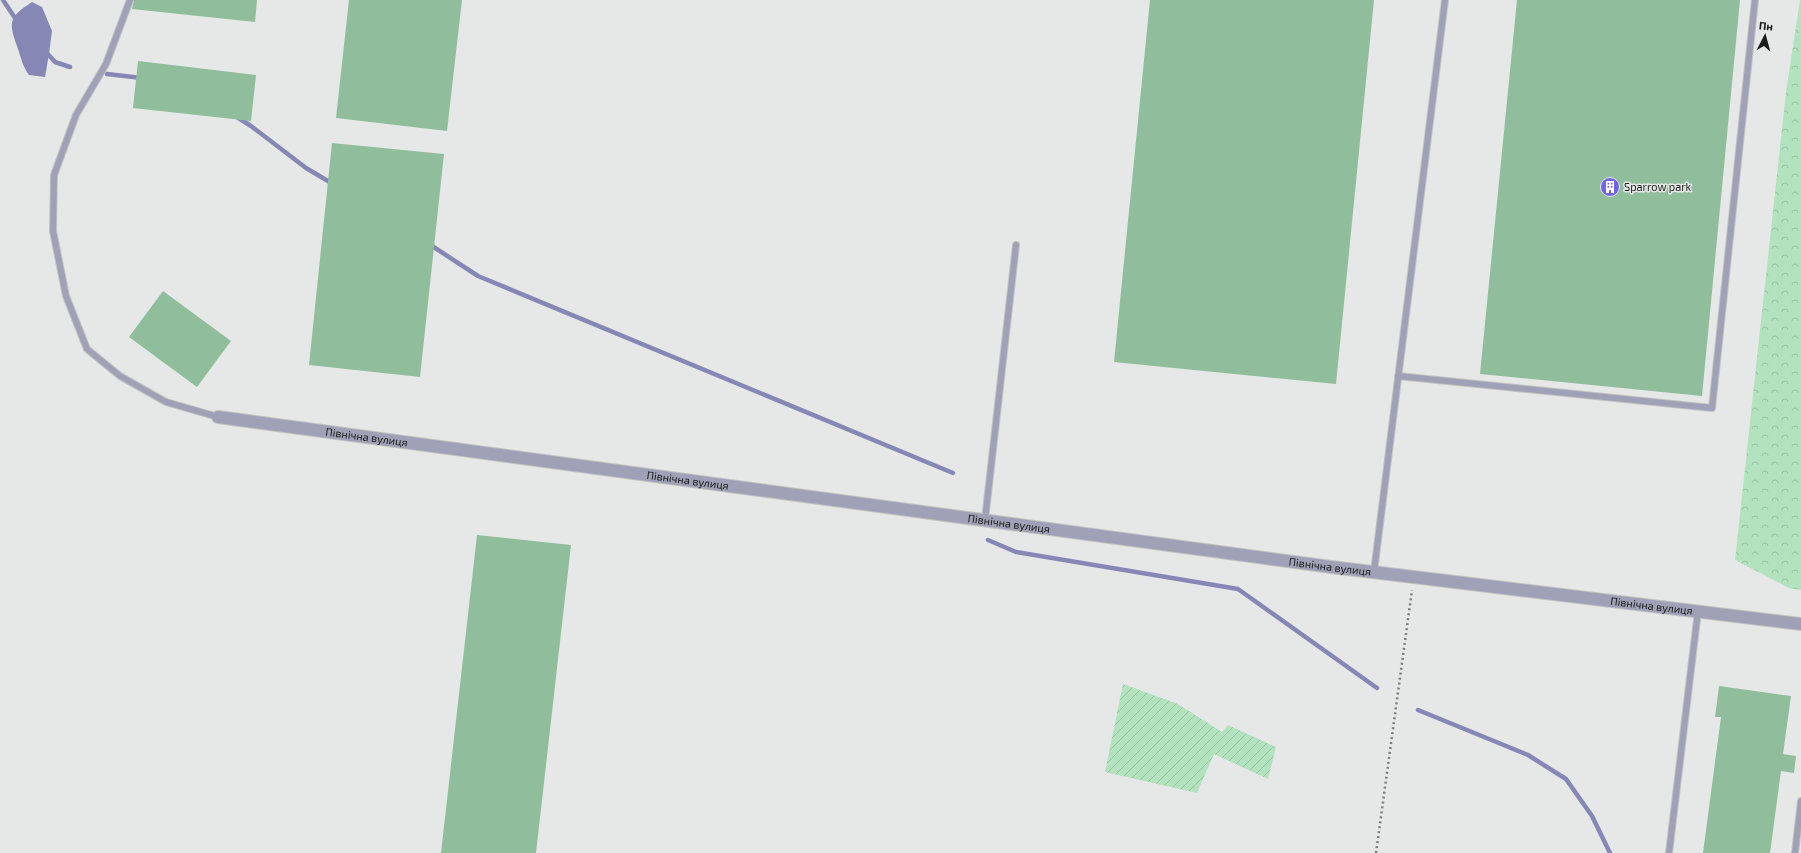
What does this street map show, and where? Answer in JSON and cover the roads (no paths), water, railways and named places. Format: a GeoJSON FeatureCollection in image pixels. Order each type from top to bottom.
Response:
{"type":"FeatureCollection","features":[{"type":"Feature","properties":{"kind":"street","name":"Північна вулиця"},"geometry":{"type":"LineString","coordinates":[[218,417],[1374,572],[1801,624]]}},
{"type":"Feature","properties":{"kind":"lane"},"geometry":{"type":"LineString","coordinates":[[130,0],[106,64],[76,115],[54,175],[53,231],[66,296],[87,349],[120,376],[166,402],[218,417]]}},
{"type":"Feature","properties":{"kind":"lane"},"geometry":{"type":"LineString","coordinates":[[1374,572],[1445,0]]}},
{"type":"Feature","properties":{"kind":"lane"},"geometry":{"type":"LineString","coordinates":[[1398,376],[1712,408],[1755,0]]}},
{"type":"Feature","properties":{"kind":"lane"},"geometry":{"type":"LineString","coordinates":[[985,520],[1016,245]]}},
{"type":"Feature","properties":{"kind":"lane"},"geometry":{"type":"LineString","coordinates":[[1669,853],[1698,611]]}},
{"type":"Feature","properties":{"kind":"lane"},"geometry":{"type":"LineString","coordinates":[[1795,853],[1801,801]]}},
{"type":"Feature","properties":{"kind":"water"},"geometry":{"type":"Polygon","coordinates":[[[32,2],[42,7],[52,31],[45,77],[29,75],[22,62],[13,33],[12,22],[14,17],[18,12],[32,2]]]}},
{"type":"Feature","properties":{"kind":"waterway"},"geometry":{"type":"LineString","coordinates":[[3,0],[17,21]]}},
{"type":"Feature","properties":{"kind":"waterway"},"geometry":{"type":"LineString","coordinates":[[45,51],[55,62],[70,67]]}},
{"type":"Feature","properties":{"kind":"waterway"},"geometry":{"type":"LineString","coordinates":[[107,74],[142,78]]}},
{"type":"Feature","properties":{"kind":"waterway"},"geometry":{"type":"LineString","coordinates":[[237,117],[306,168],[333,184]]}},
{"type":"Feature","properties":{"kind":"waterway"},"geometry":{"type":"LineString","coordinates":[[429,244],[478,276],[953,473]]}},
{"type":"Feature","properties":{"kind":"waterway"},"geometry":{"type":"LineString","coordinates":[[988,540],[1016,552],[1238,589],[1377,688]]}},
{"type":"Feature","properties":{"kind":"waterway"},"geometry":{"type":"LineString","coordinates":[[1418,710],[1528,755],[1566,779],[1592,816],[1610,853]]}},
{"type":"Feature","properties":{"kind":"place","name":"Sparrow park"},"geometry":{"type":"Point","coordinates":[1610,187]}}]}
